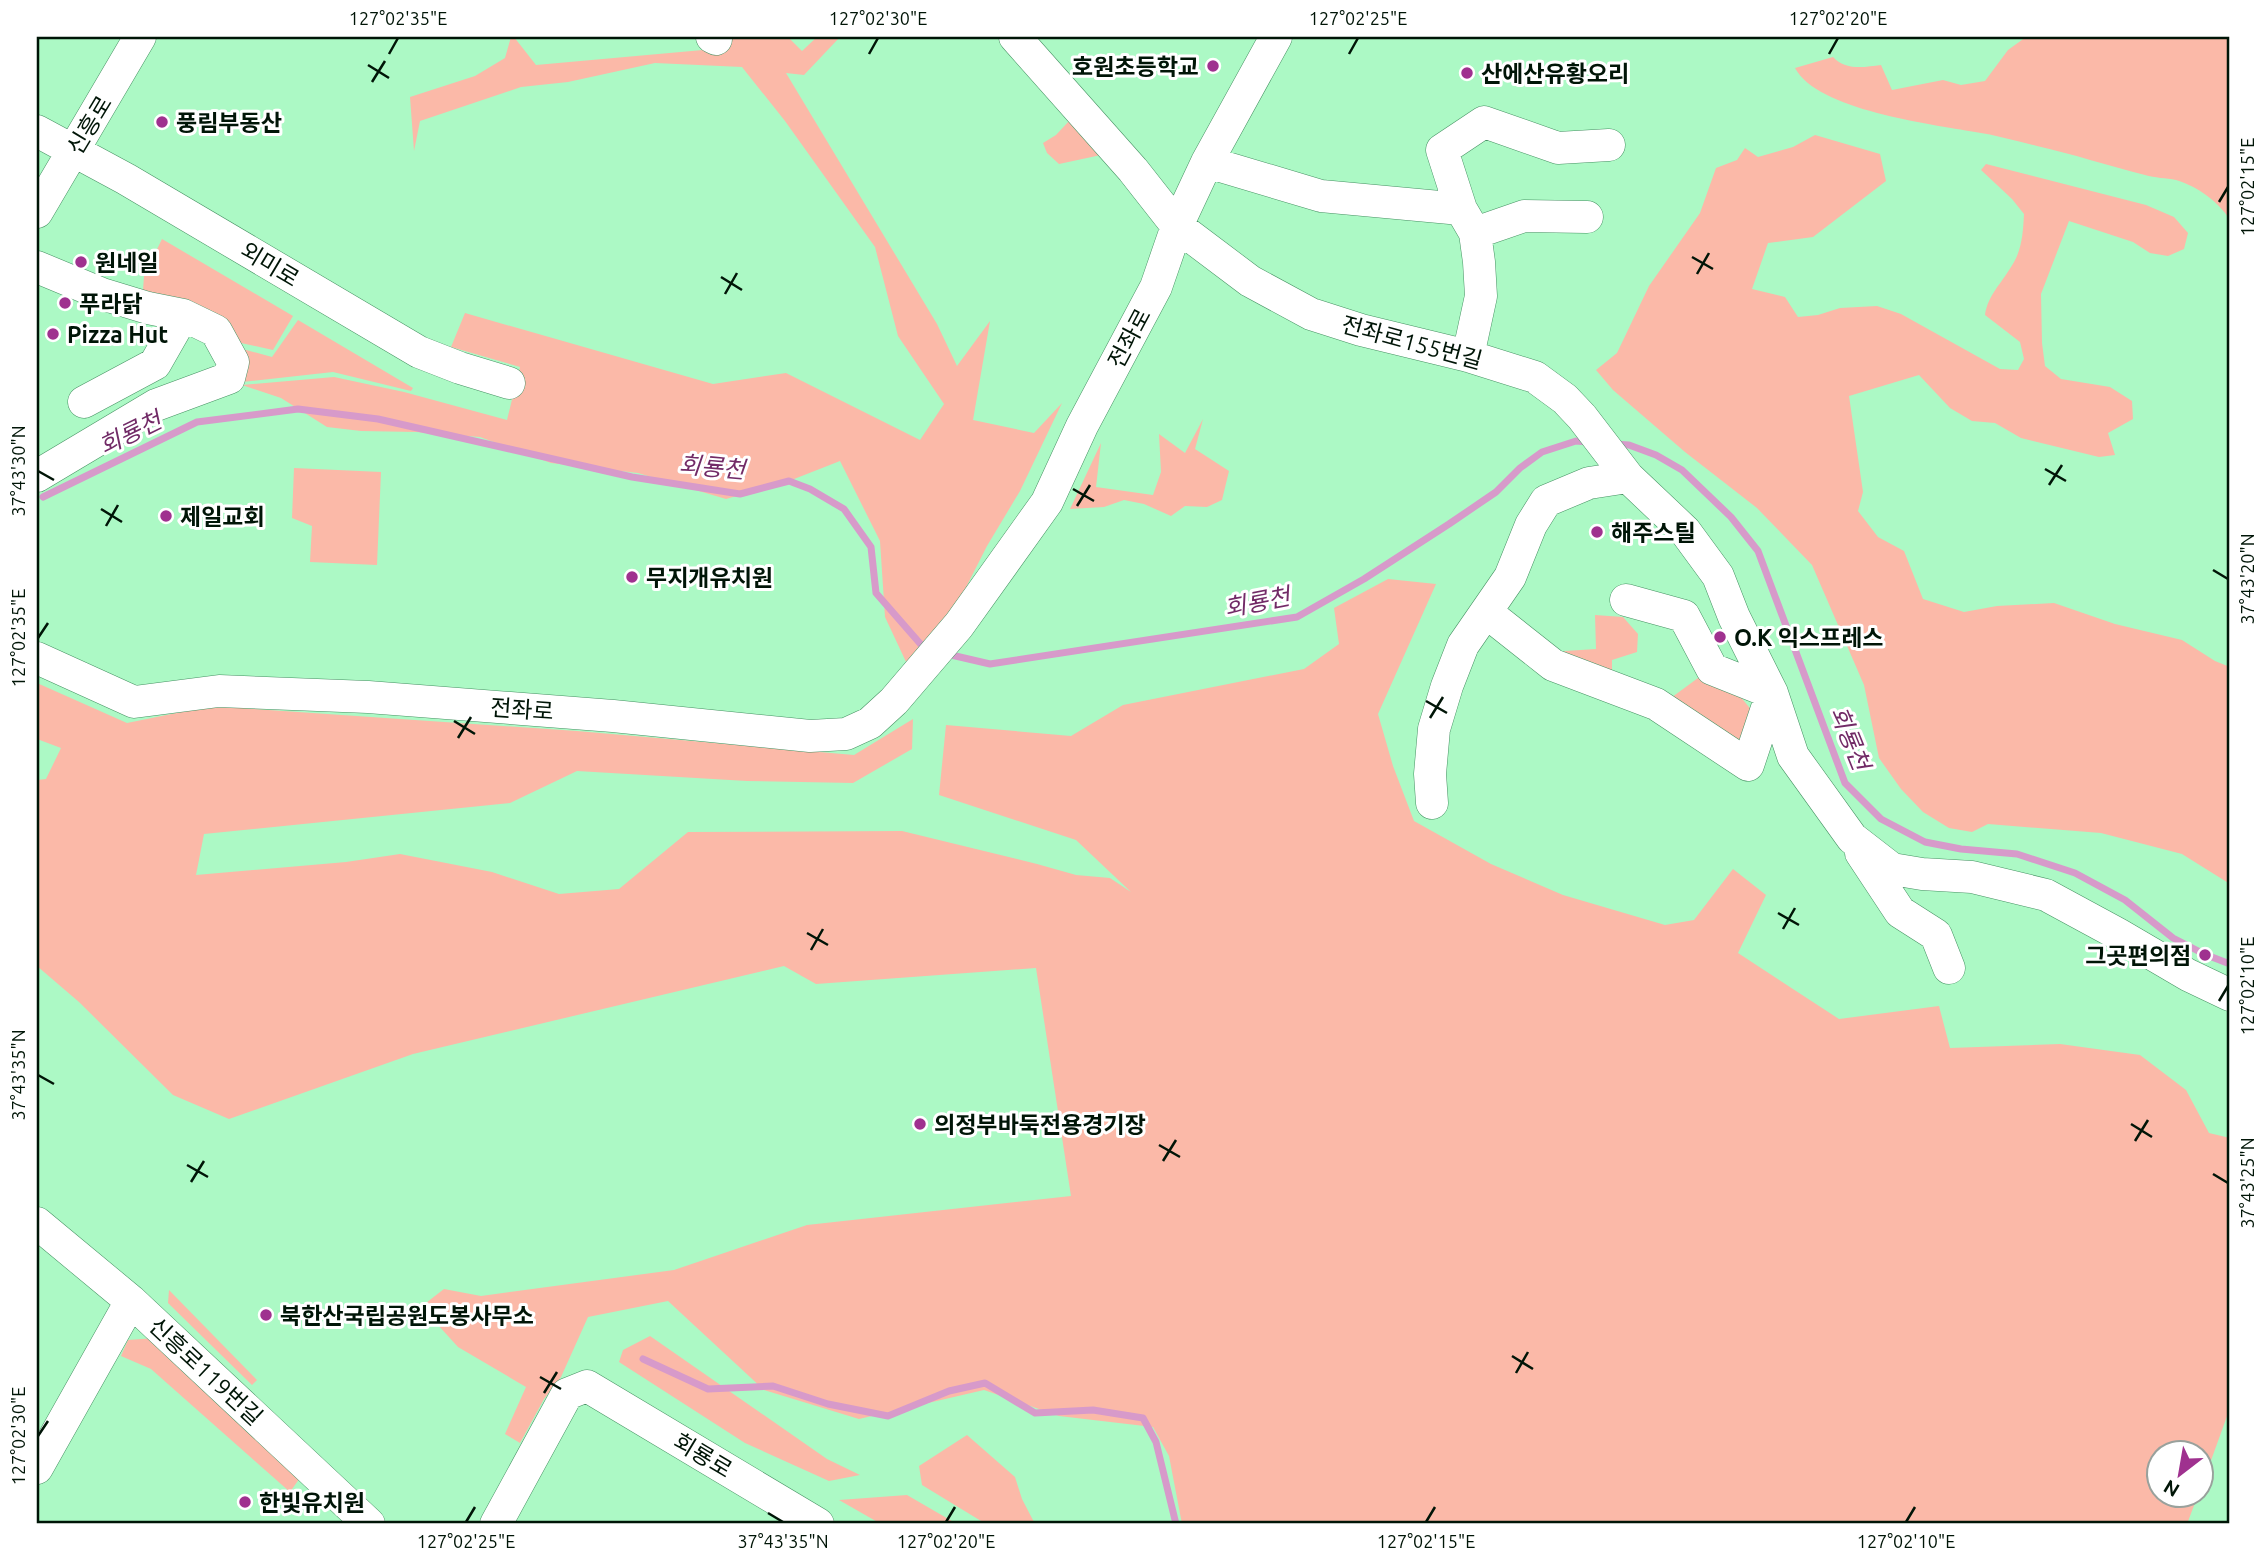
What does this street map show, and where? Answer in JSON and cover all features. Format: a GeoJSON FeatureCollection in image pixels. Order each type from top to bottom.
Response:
{"type":"FeatureCollection","features":[{"type":"Feature","properties":{"kind":"street","name":"신흥로"},"geometry":{"type":"LineString","coordinates":[[37,212],[140,37]]}},
{"type":"Feature","properties":{"kind":"street","name":"전좌로155번길"},"geometry":{"type":"LineString","coordinates":[[1016,37],[1133,170],[1177,226],[1250,281],[1311,314],[1535,377],[1565,399],[1628,477],[1685,531],[1718,576],[1734,617],[1772,693],[1793,756],[1852,838],[1892,869],[1972,877],[2046,895],[2188,975],[2230,995]]}},
{"type":"Feature","properties":{"kind":"street","name":"전좌로"},"geometry":{"type":"LineString","coordinates":[[37,658],[134,702],[219,691],[368,697],[612,716],[810,736],[846,734],[870,723],[894,701],[959,625],[1047,502],[1082,426],[1156,287],[1177,226],[1207,162],[1276,37]]}},
{"type":"Feature","properties":{"kind":"street"},"geometry":{"type":"LineString","coordinates":[[1468,356],[1481,296],[1468,221],[1443,150],[1484,122],[1558,148],[1609,145]]}},
{"type":"Feature","properties":{"kind":"street","name":"외미로"},"geometry":{"type":"LineString","coordinates":[[37,131],[419,352],[509,383]]}},
{"type":"Feature","properties":{"kind":"street"},"geometry":{"type":"LineString","coordinates":[[1207,162],[1321,196],[1468,221],[1524,216],[1587,217]]}},
{"type":"Feature","properties":{"kind":"street"},"geometry":{"type":"LineString","coordinates":[[37,267],[102,294],[148,309],[183,315],[216,331],[233,362],[229,378],[156,405],[37,476]]}},
{"type":"Feature","properties":{"kind":"street"},"geometry":{"type":"LineString","coordinates":[[84,402],[155,364],[183,315]]}},
{"type":"Feature","properties":{"kind":"street"},"geometry":{"type":"LineString","coordinates":[[1433,803],[1430,774],[1434,729],[1447,686],[1464,645],[1510,578],[1531,525],[1546,501],[1589,483],[1628,477]]}},
{"type":"Feature","properties":{"kind":"street"},"geometry":{"type":"LineString","coordinates":[[1486,612],[1553,665],[1656,704],[1748,765],[1772,693],[1712,669],[1684,616],[1626,600]]}},
{"type":"Feature","properties":{"kind":"street"},"geometry":{"type":"LineString","coordinates":[[1852,838],[1900,912],[1936,935],[1949,968]]}},
{"type":"Feature","properties":{"kind":"street","name":"신흥로119번길"},"geometry":{"type":"LineString","coordinates":[[37,1223],[131,1301],[369,1524]]}},
{"type":"Feature","properties":{"kind":"street"},"geometry":{"type":"LineString","coordinates":[[37,1468],[131,1301]]}},
{"type":"Feature","properties":{"kind":"street","name":"회룡로"},"geometry":{"type":"LineString","coordinates":[[496,1524],[567,1394],[587,1386],[818,1524]]}},
{"type":"Feature","properties":{"kind":"shaded area"},"geometry":{"type":"Polygon","coordinates":[[[511,37],[514,37],[536,65],[725,48],[718,37],[788,37],[802,51],[817,37],[840,37],[804,75],[786,73],[937,324],[957,366],[990,321],[973,420],[1034,433],[1062,403],[1020,491],[987,546],[957,605],[907,664],[885,617],[880,541],[840,461],[789,481],[726,499],[638,473],[551,463],[480,437],[327,427],[281,398],[242,385],[334,377],[404,392],[507,420],[520,367],[451,347],[465,313],[713,384],[786,373],[920,440],[944,404],[898,336],[875,247],[785,121],[742,67],[655,63],[568,82],[521,87],[420,121],[414,151],[410,97],[475,76],[505,58],[511,37]]]}},
{"type":"Feature","properties":{"kind":"shaded area"},"geometry":{"type":"Polygon","coordinates":[[[2026,37],[2230,37],[2230,220],[2214,201],[2176,180],[2149,176],[1998,136],[1876,113],[1826,95],[1807,82],[1795,68],[1833,57],[1850,66],[1881,65],[1892,90],[1943,80],[1961,85],[1985,81],[2008,50],[2026,37]]]}},
{"type":"Feature","properties":{"kind":"shaded area"},"geometry":{"type":"Polygon","coordinates":[[[1069,121],[1101,155],[1059,164],[1047,153],[1043,143],[1056,135],[1069,121]]]}},
{"type":"Feature","properties":{"kind":"shaded area"},"geometry":{"type":"Polygon","coordinates":[[[1815,135],[1880,154],[1886,181],[1813,237],[1768,243],[1752,289],[1785,297],[1798,317],[1818,315],[1840,308],[1877,306],[1901,314],[2000,369],[2018,370],[2024,359],[2020,342],[1985,315],[1992,296],[2018,255],[2024,214],[1981,170],[1986,164],[2146,205],[2174,217],[2188,233],[2184,249],[2168,256],[2150,253],[2133,242],[2069,221],[2041,294],[2045,366],[2061,379],[2110,387],[2132,401],[2133,419],[2108,433],[2115,455],[2099,457],[2021,438],[1995,423],[1972,421],[1950,408],[1919,375],[1849,396],[1863,492],[1858,511],[1878,537],[1904,551],[1923,599],[1964,612],[1997,606],[2054,603],[2115,624],[2182,640],[2215,661],[2230,667],[2230,884],[2182,854],[2101,833],[1988,824],[1972,832],[1949,828],[1923,812],[1901,789],[1879,758],[1864,685],[1812,565],[1757,508],[1685,452],[1613,390],[1596,370],[1617,353],[1649,286],[1700,213],[1716,168],[1737,160],[1745,148],[1758,157],[1793,147],[1815,135]]]}},
{"type":"Feature","properties":{"kind":"shaded area"},"geometry":{"type":"Polygon","coordinates":[[[162,239],[293,316],[273,350],[241,343],[155,302],[143,290],[144,276],[162,239]]]}},
{"type":"Feature","properties":{"kind":"shaded area"},"geometry":{"type":"Polygon","coordinates":[[[298,320],[413,388],[411,391],[333,372],[233,383],[239,348],[272,357],[298,320]]]}},
{"type":"Feature","properties":{"kind":"shaded area"},"geometry":{"type":"Polygon","coordinates":[[[1203,419],[1195,449],[1229,471],[1222,500],[1207,507],[1185,506],[1171,516],[1144,504],[1124,500],[1104,507],[1070,509],[1101,443],[1096,487],[1153,495],[1161,472],[1159,434],[1185,453],[1203,419]]]}},
{"type":"Feature","properties":{"kind":"shaded area"},"geometry":{"type":"Polygon","coordinates":[[[294,468],[381,472],[377,565],[310,562],[312,526],[292,518],[294,468]]]}},
{"type":"Feature","properties":{"kind":"shaded area"},"geometry":{"type":"Polygon","coordinates":[[[1388,579],[1436,584],[1378,714],[1393,766],[1414,821],[1491,864],[1563,895],[1665,925],[1694,920],[1733,869],[1766,895],[1738,953],[1839,1019],[1939,1006],[1950,1048],[2060,1044],[2140,1055],[2186,1090],[2209,1133],[2230,1138],[2230,1408],[2214,1452],[2214,1438],[2144,1438],[2144,1508],[2193,1508],[2187,1524],[1182,1524],[1169,1456],[1153,1427],[1059,1416],[984,1390],[859,1419],[764,1390],[668,1301],[588,1317],[561,1377],[544,1399],[520,1443],[505,1434],[526,1387],[458,1347],[438,1325],[409,1316],[444,1289],[481,1296],[674,1270],[807,1225],[1071,1196],[1036,968],[816,984],[784,966],[413,1054],[229,1119],[173,1095],[79,1002],[37,966],[37,780],[46,779],[61,748],[37,739],[37,683],[127,723],[211,706],[577,731],[854,755],[913,719],[912,749],[853,783],[747,781],[577,771],[510,803],[204,834],[196,875],[346,862],[400,854],[492,872],[559,894],[619,889],[688,832],[902,831],[1076,875],[1110,878],[1131,892],[1076,840],[939,795],[946,725],[1071,736],[1123,705],[1304,669],[1339,644],[1334,608],[1388,579]]]}},
{"type":"Feature","properties":{"kind":"shaded area"},"geometry":{"type":"Polygon","coordinates":[[[1595,615],[1623,617],[1638,634],[1637,652],[1612,660],[1612,683],[1548,660],[1565,651],[1596,649],[1595,615]]]}},
{"type":"Feature","properties":{"kind":"shaded area"},"geometry":{"type":"Polygon","coordinates":[[[1698,678],[1734,689],[1759,719],[1745,757],[1660,706],[1698,678]]]}},
{"type":"Feature","properties":{"kind":"shaded area"},"geometry":{"type":"Polygon","coordinates":[[[169,1290],[257,1380],[252,1385],[168,1303],[169,1290]]]}},
{"type":"Feature","properties":{"kind":"shaded area"},"geometry":{"type":"Polygon","coordinates":[[[650,1336],[827,1459],[860,1475],[829,1481],[745,1443],[619,1362],[623,1350],[650,1336]]]}},
{"type":"Feature","properties":{"kind":"shaded area"},"geometry":{"type":"Polygon","coordinates":[[[155,1338],[302,1475],[290,1492],[151,1369],[121,1356],[128,1340],[155,1338]]]}},
{"type":"Feature","properties":{"kind":"shaded area"},"geometry":{"type":"Polygon","coordinates":[[[967,1435],[1015,1477],[1022,1499],[1035,1524],[986,1524],[922,1485],[919,1466],[967,1435]]]}},
{"type":"Feature","properties":{"kind":"shaded area"},"geometry":{"type":"Polygon","coordinates":[[[907,1495],[957,1524],[881,1524],[839,1500],[907,1495]]]}},
{"type":"Feature","properties":{"kind":"waterway","name":"회룡천"},"geometry":{"type":"LineString","coordinates":[[43,497],[197,422],[298,409],[378,419],[632,477],[740,494],[789,481],[810,489],[844,509],[871,547],[876,593],[924,648],[929,649]]}},
{"type":"Feature","properties":{"kind":"waterway","name":"회룡천"},"geometry":{"type":"LineString","coordinates":[[947,654],[990,664],[1297,617],[1364,579],[1449,524],[1496,492],[1520,468],[1542,452],[1576,441],[1588,442]]}},
{"type":"Feature","properties":{"kind":"waterway","name":"회룡천"},"geometry":{"type":"LineString","coordinates":[[1614,444],[1629,445],[1656,455],[1682,470],[1731,517],[1758,551],[1845,783],[1881,819],[1925,842],[1961,849],[2017,854],[2075,873],[2125,900],[2173,938],[2230,964]]}},
{"type":"Feature","properties":{"kind":"waterway"},"geometry":{"type":"LineString","coordinates":[[643,1359],[708,1389],[773,1386],[828,1404],[888,1416],[949,1391],[985,1383],[1035,1413],[1093,1410],[1143,1418],[1156,1442],[1176,1524]]}},
{"type":"Feature","properties":{"kind":"place","name":"호원초등학교"},"geometry":{"type":"Point","coordinates":[1213,66]}},
{"type":"Feature","properties":{"kind":"place","name":"산에산유황오리"},"geometry":{"type":"Point","coordinates":[1467,73]}},
{"type":"Feature","properties":{"kind":"place","name":"풍림부동산"},"geometry":{"type":"Point","coordinates":[162,122]}},
{"type":"Feature","properties":{"kind":"place","name":"원네일"},"geometry":{"type":"Point","coordinates":[81,262]}},
{"type":"Feature","properties":{"kind":"place","name":"푸라닭"},"geometry":{"type":"Point","coordinates":[65,303]}},
{"type":"Feature","properties":{"kind":"place","name":"Pizza Hut"},"geometry":{"type":"Point","coordinates":[53,334]}},
{"type":"Feature","properties":{"kind":"place","name":"제일교회"},"geometry":{"type":"Point","coordinates":[166,516]}},
{"type":"Feature","properties":{"kind":"place","name":"해주스틸"},"geometry":{"type":"Point","coordinates":[1597,532]}},
{"type":"Feature","properties":{"kind":"place","name":"무지개유치원"},"geometry":{"type":"Point","coordinates":[632,577]}},
{"type":"Feature","properties":{"kind":"place","name":"O.K 익스프레스"},"geometry":{"type":"Point","coordinates":[1720,637]}},
{"type":"Feature","properties":{"kind":"place","name":"그곳편의점"},"geometry":{"type":"Point","coordinates":[2205,955]}},
{"type":"Feature","properties":{"kind":"place","name":"의정부바둑전용경기장"},"geometry":{"type":"Point","coordinates":[920,1124]}},
{"type":"Feature","properties":{"kind":"place","name":"북한산국립공원도봉사무소"},"geometry":{"type":"Point","coordinates":[266,1315]}},
{"type":"Feature","properties":{"kind":"place","name":"한빛유치원"},"geometry":{"type":"Point","coordinates":[245,1502]}}]}
